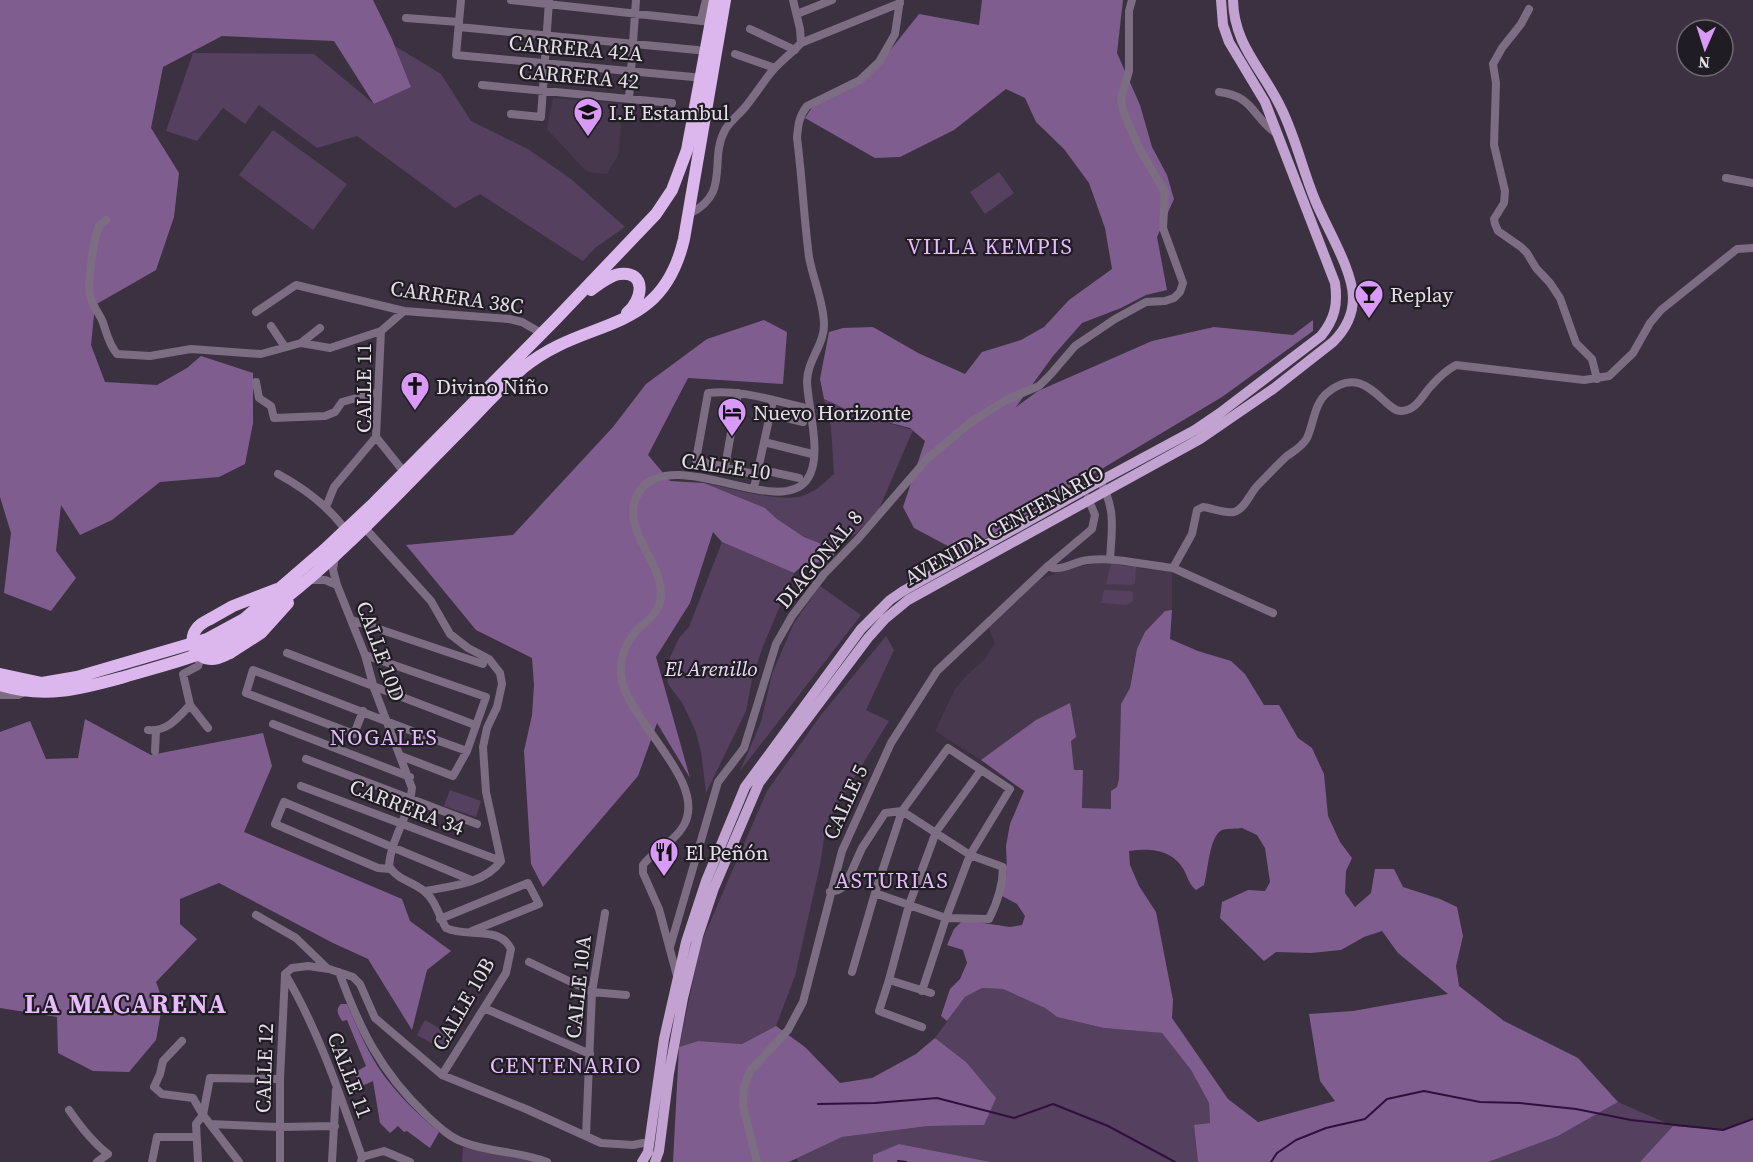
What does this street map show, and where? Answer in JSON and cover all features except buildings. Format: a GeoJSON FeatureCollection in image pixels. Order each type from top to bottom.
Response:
{"type":"FeatureCollection","features":[{"type":"Feature","properties":{"kind":"highway"},"geometry":{"type":"LineString","coordinates":[[0,674],[42,683],[77,677],[176,650],[207,639],[232,627],[284,586],[345,529],[564,311],[650,221],[672,190],[687,150],[706,21],[715,0]]}},
{"type":"Feature","properties":{"kind":"highway"},"geometry":{"type":"LineString","coordinates":[[0,685],[25,692],[69,691],[178,662],[223,644],[241,633],[306,582],[335,556],[522,370],[550,351],[637,312],[657,297],[669,280],[680,257],[725,0]]}},
{"type":"Feature","properties":{"kind":"highway"},"geometry":{"type":"LineString","coordinates":[[564,311],[608,279],[621,274],[633,277],[640,286],[640,297],[632,309],[608,325]]}},
{"type":"Feature","properties":{"kind":"highway"},"geometry":{"type":"LineString","coordinates":[[284,586],[242,602],[195,629],[192,638],[197,653],[205,658],[213,659],[230,653],[261,633],[306,582]]}},
{"type":"Feature","properties":{"kind":"main road","name":"AVENIDA CENTENARIO"},"geometry":{"type":"LineString","coordinates":[[642,1162],[648,1152],[650,1142],[664,1039],[677,976],[706,881],[750,779],[868,620],[903,591],[1086,495],[1106,491],[1229,406],[1321,336],[1329,326],[1334,315],[1337,297],[1335,283],[1280,136],[1265,102],[1229,42],[1223,25],[1221,0]]}},
{"type":"Feature","properties":{"kind":"main road","name":"AVENIDA CENTENARIO"},"geometry":{"type":"LineString","coordinates":[[655,1162],[659,1151],[669,1073],[683,998],[698,936],[714,888],[759,783],[868,638],[885,619],[908,600],[1086,495],[1100,481],[1200,439],[1228,421],[1333,342],[1346,325],[1352,305],[1350,278],[1315,198],[1283,111],[1267,81],[1240,40],[1234,18],[1233,0]]}},
{"type":"Feature","properties":{"kind":"street"},"geometry":{"type":"LineString","coordinates":[[459,24],[461,0]]}},
{"type":"Feature","properties":{"kind":"street"},"geometry":{"type":"LineString","coordinates":[[511,0],[549,2],[706,21],[705,0]]}},
{"type":"Feature","properties":{"kind":"street"},"geometry":{"type":"LineString","coordinates":[[629,99],[636,0]]}},
{"type":"Feature","properties":{"kind":"street"},"geometry":{"type":"LineString","coordinates":[[793,0],[801,43]]}},
{"type":"Feature","properties":{"kind":"street"},"geometry":{"type":"LineString","coordinates":[[797,14],[832,0]]}},
{"type":"Feature","properties":{"kind":"street","name":"DIAGONAL 8"},"geometry":{"type":"LineString","coordinates":[[669,948],[718,782],[744,748],[776,644],[792,616],[824,574],[858,539],[927,459],[971,422],[1008,399],[1039,386],[1075,346],[1146,302],[1165,301],[1174,298],[1180,292],[1183,283],[1163,228],[1165,192],[1139,148],[1123,111],[1122,98],[1129,71],[1129,11],[1132,0]]}},
{"type":"Feature","properties":{"kind":"street"},"geometry":{"type":"LineString","coordinates":[[689,214],[705,203],[714,190],[718,174],[719,146],[726,129],[775,68],[801,43],[900,1]]}},
{"type":"Feature","properties":{"kind":"street","name":"CALLE 10"},"geometry":{"type":"LineString","coordinates":[[683,998],[659,909],[643,873],[643,865],[650,855],[682,829],[688,814],[688,799],[678,775],[631,703],[621,677],[621,661],[626,646],[638,630],[654,615],[661,591],[659,580],[637,531],[633,511],[637,495],[643,487],[660,477],[696,477],[754,488],[789,491],[806,481],[813,469],[813,434],[807,382],[809,365],[825,327],[824,314],[809,257],[797,138],[798,122],[807,106],[860,80],[879,62],[895,34],[900,1]]}},
{"type":"Feature","properties":{"kind":"street"},"geometry":{"type":"LineString","coordinates":[[511,114],[541,117],[549,2]]}},
{"type":"Feature","properties":{"kind":"street"},"geometry":{"type":"LineString","coordinates":[[1529,9],[1493,64],[1496,83],[1494,145],[1506,191],[1504,203],[1494,219],[1495,225],[1498,231],[1527,253],[1560,298],[1576,343],[1592,359],[1597,379]]}},
{"type":"Feature","properties":{"kind":"street"},"geometry":{"type":"LineString","coordinates":[[406,18],[697,50]]}},
{"type":"Feature","properties":{"kind":"street","name":"CARRERA 42A"},"geometry":{"type":"LineString","coordinates":[[459,24],[456,55],[693,77]]}},
{"type":"Feature","properties":{"kind":"street"},"geometry":{"type":"LineString","coordinates":[[750,29],[795,50]]}},
{"type":"Feature","properties":{"kind":"street"},"geometry":{"type":"LineString","coordinates":[[735,54],[775,68]]}},
{"type":"Feature","properties":{"kind":"street","name":"CARRERA 42"},"geometry":{"type":"LineString","coordinates":[[482,86],[672,103]]}},
{"type":"Feature","properties":{"kind":"street"},"geometry":{"type":"LineString","coordinates":[[1219,92],[1245,100],[1268,127],[1280,136]]}},
{"type":"Feature","properties":{"kind":"street"},"geometry":{"type":"LineString","coordinates":[[1726,178],[1753,183]]}},
{"type":"Feature","properties":{"kind":"street"},"geometry":{"type":"LineString","coordinates":[[106,220],[100,225],[92,256],[89,292],[91,302],[102,319],[109,344],[117,354],[150,356],[197,349],[261,354],[302,343],[330,348],[381,331],[404,311]]}},
{"type":"Feature","properties":{"kind":"street"},"geometry":{"type":"LineString","coordinates":[[1173,568],[1192,534],[1197,510],[1203,507],[1236,512],[1242,507],[1256,487],[1306,440],[1314,413],[1320,402],[1326,393],[1338,386],[1358,383],[1370,387],[1395,410],[1401,411],[1414,406],[1423,398],[1430,386],[1456,364],[1584,380],[1609,376],[1624,364],[1660,310],[1737,249],[1752,246]]}},
{"type":"Feature","properties":{"kind":"street","name":"CARRERA 38C"},"geometry":{"type":"LineString","coordinates":[[256,312],[296,285],[404,311],[509,319],[522,322],[541,333]]}},
{"type":"Feature","properties":{"kind":"street"},"geometry":{"type":"LineString","coordinates":[[271,326],[285,347]]}},
{"type":"Feature","properties":{"kind":"street"},"geometry":{"type":"LineString","coordinates":[[302,343],[320,328]]}},
{"type":"Feature","properties":{"kind":"street","name":"CALLE 11"},"geometry":{"type":"LineString","coordinates":[[381,331],[376,437],[404,472]]}},
{"type":"Feature","properties":{"kind":"street"},"geometry":{"type":"LineString","coordinates":[[256,382],[259,398],[271,406],[274,418],[325,416],[335,412],[342,402],[378,392]]}},
{"type":"Feature","properties":{"kind":"street"},"geometry":{"type":"LineString","coordinates":[[798,478],[725,467],[696,460],[708,393],[738,393],[802,407]]}},
{"type":"Feature","properties":{"kind":"street"},"geometry":{"type":"LineString","coordinates":[[725,467],[738,393]]}},
{"type":"Feature","properties":{"kind":"street"},"geometry":{"type":"LineString","coordinates":[[754,488],[774,401]]}},
{"type":"Feature","properties":{"kind":"street"},"geometry":{"type":"LineString","coordinates":[[770,414],[803,422]]}},
{"type":"Feature","properties":{"kind":"street"},"geometry":{"type":"LineString","coordinates":[[326,507],[334,487],[376,437]]}},
{"type":"Feature","properties":{"kind":"street"},"geometry":{"type":"LineString","coordinates":[[764,442],[812,453]]}},
{"type":"Feature","properties":{"kind":"street"},"geometry":{"type":"LineString","coordinates":[[278,474],[299,485],[326,507],[345,529]]}},
{"type":"Feature","properties":{"kind":"street"},"geometry":{"type":"LineString","coordinates":[[1100,481],[1106,491],[1112,513],[1110,559]]}},
{"type":"Feature","properties":{"kind":"street","name":"CALLE 5"},"geometry":{"type":"LineString","coordinates":[[757,1162],[743,1106],[744,1087],[750,1071],[788,1030],[803,1002],[830,892],[847,837],[891,743],[937,671],[1048,566],[1092,529],[1095,515],[1086,495]]}},
{"type":"Feature","properties":{"kind":"street"},"geometry":{"type":"LineString","coordinates":[[365,528],[431,601],[450,634],[468,648],[489,659],[500,673],[502,684],[497,707],[487,728],[483,747],[486,792],[501,861],[495,870],[472,881],[425,891]]}},
{"type":"Feature","properties":{"kind":"street","name":"CALLE 10D"},"geometry":{"type":"LineString","coordinates":[[335,556],[333,570],[337,585],[365,655],[374,688],[410,777],[412,788],[412,800],[392,847],[390,867]]}},
{"type":"Feature","properties":{"kind":"street"},"geometry":{"type":"LineString","coordinates":[[1048,566],[1058,569],[1078,561],[1110,559],[1173,568],[1273,613]]}},
{"type":"Feature","properties":{"kind":"street","name":"CALLE 10D"},"geometry":{"type":"LineString","coordinates":[[306,582],[325,580],[337,585]]}},
{"type":"Feature","properties":{"kind":"street"},"geometry":{"type":"LineString","coordinates":[[352,620],[483,664]]}},
{"type":"Feature","properties":{"kind":"street"},"geometry":{"type":"LineString","coordinates":[[204,651],[198,666],[183,674],[190,705],[208,728]]}},
{"type":"Feature","properties":{"kind":"street"},"geometry":{"type":"LineString","coordinates":[[287,653],[475,725]]}},
{"type":"Feature","properties":{"kind":"street"},"geometry":{"type":"LineString","coordinates":[[365,655],[486,697],[467,751],[453,776],[401,756]]}},
{"type":"Feature","properties":{"kind":"street"},"geometry":{"type":"LineString","coordinates":[[363,711],[354,734],[246,693],[253,670],[363,711],[387,723],[467,751]]}},
{"type":"Feature","properties":{"kind":"street"},"geometry":{"type":"LineString","coordinates":[[0,695],[18,695],[25,692]]}},
{"type":"Feature","properties":{"kind":"street"},"geometry":{"type":"LineString","coordinates":[[155,751],[152,731],[173,723],[190,705]]}},
{"type":"Feature","properties":{"kind":"street"},"geometry":{"type":"LineString","coordinates":[[273,724],[410,777]]}},
{"type":"Feature","properties":{"kind":"street"},"geometry":{"type":"LineString","coordinates":[[852,972],[902,811],[948,748],[1010,789],[970,855],[922,991]]}},
{"type":"Feature","properties":{"kind":"street"},"geometry":{"type":"LineString","coordinates":[[306,759],[477,824]]}},
{"type":"Feature","properties":{"kind":"street"},"geometry":{"type":"LineString","coordinates":[[922,1027],[879,1011],[909,905],[936,832],[981,770]]}},
{"type":"Feature","properties":{"kind":"street","name":"CARRERA 34"},"geometry":{"type":"LineString","coordinates":[[301,786],[501,861]]}},
{"type":"Feature","properties":{"kind":"street"},"geometry":{"type":"LineString","coordinates":[[440,918],[528,883],[539,904],[468,933],[446,928],[440,918],[432,899],[425,891],[399,877],[390,867],[378,868],[275,824],[284,802],[472,881]]}},
{"type":"Feature","properties":{"kind":"street"},"geometry":{"type":"LineString","coordinates":[[830,892],[845,885],[862,848],[885,813],[902,811],[970,855],[1003,867],[1003,878],[995,907],[988,919],[946,918],[875,893]]}},
{"type":"Feature","properties":{"kind":"street","name":"CALLE 10A"},"geometry":{"type":"LineString","coordinates":[[586,1136],[592,992],[605,913]]}},
{"type":"Feature","properties":{"kind":"street"},"geometry":{"type":"LineString","coordinates":[[256,915],[296,938],[334,971],[385,1069],[398,1087],[436,1124],[466,1144],[520,1154],[547,1162]]}},
{"type":"Feature","properties":{"kind":"street","name":"CALLE 10B"},"geometry":{"type":"LineString","coordinates":[[442,1075],[506,973],[511,956],[511,949],[503,939],[468,933]]}},
{"type":"Feature","properties":{"kind":"street"},"geometry":{"type":"LineString","coordinates":[[529,962],[592,992],[626,995]]}},
{"type":"Feature","properties":{"kind":"street"},"geometry":{"type":"LineString","coordinates":[[285,974],[299,966],[334,971],[357,980],[375,1018],[442,1075],[526,1108],[601,1143],[633,1145],[643,1143]]}},
{"type":"Feature","properties":{"kind":"street","name":"CALLE 11"},"geometry":{"type":"LineString","coordinates":[[285,974],[302,1001],[362,1159]]}},
{"type":"Feature","properties":{"kind":"street","name":"CALLE 12"},"geometry":{"type":"LineString","coordinates":[[280,1162],[280,1079],[285,974]]}},
{"type":"Feature","properties":{"kind":"street"},"geometry":{"type":"LineString","coordinates":[[889,978],[931,993]]}},
{"type":"Feature","properties":{"kind":"street"},"geometry":{"type":"LineString","coordinates":[[284,997],[295,997],[302,1001]]}},
{"type":"Feature","properties":{"kind":"street"},"geometry":{"type":"LineString","coordinates":[[484,1008],[590,1054]]}},
{"type":"Feature","properties":{"kind":"street"},"geometry":{"type":"LineString","coordinates":[[183,1041],[163,1060],[154,1087],[162,1094],[193,1098],[202,1115],[239,1162]]}},
{"type":"Feature","properties":{"kind":"street"},"geometry":{"type":"LineString","coordinates":[[198,1162],[196,1124],[202,1115],[210,1078],[280,1079]]}},
{"type":"Feature","properties":{"kind":"street"},"geometry":{"type":"LineString","coordinates":[[332,1162],[336,1086]]}},
{"type":"Feature","properties":{"kind":"street"},"geometry":{"type":"LineString","coordinates":[[69,1110],[99,1148],[108,1154],[97,1162]]}},
{"type":"Feature","properties":{"kind":"street"},"geometry":{"type":"LineString","coordinates":[[210,1124],[280,1127],[335,1126]]}},
{"type":"Feature","properties":{"kind":"street"},"geometry":{"type":"LineString","coordinates":[[152,1162],[157,1137],[196,1137]]}},
{"type":"Feature","properties":{"kind":"street"},"geometry":{"type":"LineString","coordinates":[[362,1159],[374,1152],[384,1151],[410,1162]]}},
{"type":"Feature","properties":{"kind":"shaded area"},"geometry":{"type":"Polygon","coordinates":[[[0,0],[373,0],[392,39],[411,87],[374,104],[334,41],[222,36],[163,67],[151,128],[179,173],[174,217],[156,270],[95,305],[91,345],[105,382],[157,385],[187,368],[201,356],[253,373],[253,423],[245,464],[219,477],[160,482],[112,520],[80,535],[61,505],[56,551],[76,578],[51,611],[4,593],[11,533],[0,497],[0,0]]]}},
{"type":"Feature","properties":{"kind":"shaded area"},"geometry":{"type":"Polygon","coordinates":[[[982,0],[1123,0],[1117,53],[1140,105],[1152,147],[1167,175],[1174,199],[1157,237],[1167,290],[1146,295],[1121,308],[1082,323],[1053,356],[1016,407],[1038,391],[1152,341],[1214,327],[1293,335],[1313,320],[1313,331],[1222,397],[961,553],[914,528],[903,507],[925,441],[910,428],[856,414],[824,399],[820,379],[829,332],[843,328],[873,327],[918,353],[965,374],[982,352],[1021,340],[1044,327],[1069,300],[1112,269],[1105,228],[1089,183],[1064,149],[1036,122],[1025,98],[1006,89],[954,130],[900,157],[875,158],[805,118],[815,103],[837,92],[880,63],[919,14],[979,25],[982,0]]]}},
{"type":"Feature","properties":{"kind":"shaded area","name":"I.E Estambul"},"geometry":{"type":"Polygon","coordinates":[[[553,98],[622,104],[619,153],[607,174],[585,170],[547,129],[553,98]]]}},
{"type":"Feature","properties":{"kind":"shaded area"},"geometry":{"type":"Polygon","coordinates":[[[764,320],[787,332],[783,384],[688,378],[648,455],[670,481],[704,483],[765,508],[804,537],[827,546],[842,541],[832,558],[801,567],[794,573],[722,542],[713,532],[690,603],[656,657],[690,778],[657,723],[638,776],[543,887],[531,864],[524,751],[532,715],[534,685],[532,658],[476,630],[406,545],[513,535],[613,427],[646,384],[707,339],[764,320]]]}},
{"type":"Feature","properties":{"kind":"shaded area"},"geometry":{"type":"Polygon","coordinates":[[[1099,563],[1172,572],[1172,610],[1165,611],[1134,661],[1130,688],[1121,704],[1119,779],[1117,787],[1111,792],[1111,809],[1082,809],[1083,771],[1074,770],[1071,741],[1006,743],[981,760],[935,731],[955,689],[985,659],[995,643],[988,626],[1038,580],[1074,567],[1099,563]]]}},
{"type":"Feature","properties":{"kind":"shaded area"},"geometry":{"type":"Polygon","coordinates":[[[1172,610],[1170,639],[1231,661],[1245,674],[1264,705],[1279,705],[1298,738],[1312,748],[1324,774],[1328,816],[1340,842],[1352,858],[1346,871],[1345,893],[1355,907],[1371,893],[1375,869],[1394,869],[1403,887],[1457,907],[1463,936],[1456,966],[1459,986],[1504,1021],[1578,1058],[1618,1102],[1558,1136],[1488,1162],[1198,1162],[1194,1125],[1210,1123],[1209,1103],[1191,1070],[1162,1033],[1104,1028],[1057,1017],[1045,1008],[1003,989],[982,988],[965,997],[947,1021],[941,1016],[950,989],[960,979],[967,963],[963,950],[947,945],[954,929],[963,920],[1010,927],[1022,925],[1025,916],[1017,904],[1002,896],[1007,872],[1006,846],[1010,824],[1024,791],[981,760],[1036,720],[1070,703],[1076,737],[1071,741],[1074,770],[1083,770],[1082,808],[1111,809],[1111,791],[1117,787],[1119,779],[1121,704],[1130,688],[1137,649],[1145,632],[1165,611],[1172,610]],[[1242,828],[1222,830],[1214,839],[1204,885],[1196,890],[1179,863],[1167,854],[1152,850],[1129,851],[1130,865],[1139,886],[1156,912],[1173,1000],[1172,1018],[1228,1099],[1258,1122],[1335,1101],[1320,1081],[1309,1014],[1353,1011],[1448,994],[1398,953],[1382,931],[1364,937],[1341,950],[1311,953],[1276,952],[1264,961],[1220,918],[1222,902],[1248,890],[1265,891],[1270,882],[1265,848],[1257,835],[1242,828]]]}},
{"type":"Feature","properties":{"kind":"shaded area"},"geometry":{"type":"Polygon","coordinates":[[[85,719],[151,755],[263,733],[272,766],[244,832],[402,899],[410,921],[451,951],[427,970],[412,1030],[368,959],[219,883],[180,899],[180,924],[197,939],[156,982],[163,1001],[156,1040],[129,1072],[93,1071],[58,1053],[57,1017],[0,1008],[0,732],[30,721],[46,759],[78,758],[85,719]]]}},
{"type":"Feature","properties":{"kind":"shaded area"},"geometry":{"type":"Polygon","coordinates":[[[341,1004],[347,1004],[382,1073],[413,1109],[439,1132],[430,1148],[398,1126],[390,1133],[380,1123],[373,1081],[362,1086],[354,1073],[366,1066],[347,1020],[342,1021],[338,1014],[341,1004]]]}},
{"type":"Feature","properties":{"kind":"shaded area"},"geometry":{"type":"Polygon","coordinates":[[[776,1026],[805,1047],[840,1083],[872,1078],[916,1054],[935,1038],[966,1062],[996,1098],[984,1125],[928,1126],[842,1137],[789,1162],[673,1162],[679,1047],[698,1041],[742,1044],[776,1026]]]}},
{"type":"Feature","properties":{"kind":"shaded area"},"geometry":{"type":"Polygon","coordinates":[[[1753,1119],[1753,1162],[1640,1162],[1673,1126],[1723,1130],[1753,1119]]]}},
{"type":"Feature","properties":{"kind":"shaded area"},"geometry":{"type":"Polygon","coordinates":[[[899,1144],[991,1162],[873,1162],[873,1155],[899,1144]]]}},
{"type":"Feature","properties":{"kind":"green space"},"geometry":{"type":"Polygon","coordinates":[[[395,46],[441,74],[471,121],[528,149],[571,179],[625,227],[595,248],[583,261],[480,194],[455,208],[357,136],[317,148],[259,105],[245,124],[223,108],[197,141],[166,131],[193,53],[314,54],[374,104],[411,87],[395,46]]]}},
{"type":"Feature","properties":{"kind":"green space"},"geometry":{"type":"Polygon","coordinates":[[[273,130],[347,184],[313,230],[239,175],[273,130]]]}},
{"type":"Feature","properties":{"kind":"green space"},"geometry":{"type":"Polygon","coordinates":[[[999,172],[1014,193],[985,214],[970,192],[999,172]]]}},
{"type":"Feature","properties":{"kind":"green space"},"geometry":{"type":"Polygon","coordinates":[[[824,399],[856,414],[913,430],[879,509],[856,534],[827,546],[804,537],[765,508],[704,483],[764,496],[788,498],[803,496],[818,488],[834,474],[831,427],[824,399]]]}},
{"type":"Feature","properties":{"kind":"green space","name":"El Arenillo"},"geometry":{"type":"Polygon","coordinates":[[[722,542],[794,573],[763,646],[752,679],[746,711],[706,793],[701,751],[695,730],[683,704],[668,684],[666,666],[679,638],[689,627],[722,542]]]}},
{"type":"Feature","properties":{"kind":"green space"},"geometry":{"type":"Polygon","coordinates":[[[1111,564],[1136,567],[1135,583],[1132,585],[1106,584],[1111,564]]]}},
{"type":"Feature","properties":{"kind":"green space"},"geometry":{"type":"Polygon","coordinates":[[[820,586],[861,615],[740,771],[761,722],[772,674],[794,623],[820,586]]]}},
{"type":"Feature","properties":{"kind":"green space"},"geometry":{"type":"Polygon","coordinates":[[[1104,590],[1131,591],[1133,601],[1126,605],[1101,603],[1104,590]]]}},
{"type":"Feature","properties":{"kind":"green space"},"geometry":{"type":"Polygon","coordinates":[[[886,636],[894,650],[866,710],[889,721],[826,824],[820,865],[795,976],[776,1026],[742,1044],[698,1041],[679,1047],[701,943],[767,791],[821,715],[886,636]]]}},
{"type":"Feature","properties":{"kind":"green space"},"geometry":{"type":"Polygon","coordinates":[[[450,790],[481,801],[476,817],[444,806],[450,790]]]}},
{"type":"Feature","properties":{"kind":"green space"},"geometry":{"type":"Polygon","coordinates":[[[982,988],[1003,989],[1045,1008],[1057,1017],[1104,1028],[1162,1033],[1191,1070],[1209,1103],[1210,1123],[1194,1126],[1198,1162],[991,1162],[899,1144],[874,1155],[873,1162],[798,1162],[797,1158],[842,1137],[928,1126],[984,1125],[966,1062],[935,1038],[965,997],[982,988]]]}},
{"type":"Feature","properties":{"kind":"green space"},"geometry":{"type":"Polygon","coordinates":[[[425,1020],[454,1037],[446,1051],[417,1035],[425,1020]]]}},
{"type":"Feature","properties":{"kind":"green space"},"geometry":{"type":"Polygon","coordinates":[[[1618,1102],[1673,1126],[1640,1162],[1488,1162],[1558,1136],[1618,1102]]]}},
{"type":"Feature","properties":{"kind":"green space"},"geometry":{"type":"Polygon","coordinates":[[[463,1147],[532,1160],[538,1162],[462,1162],[463,1147]]]}},
{"type":"Feature","properties":{"kind":"waterway"},"geometry":{"type":"LineString","coordinates":[[1271,1162],[1277,1153],[1296,1140],[1326,1128],[1365,1119],[1387,1099],[1424,1091],[1480,1102],[1520,1103],[1576,1109],[1631,1120],[1723,1130],[1753,1119]]}},
{"type":"Feature","properties":{"kind":"waterway"},"geometry":{"type":"LineString","coordinates":[[818,1104],[875,1103],[937,1098],[1014,1118],[1053,1104],[1108,1126],[1175,1162]]}},
{"type":"Feature","properties":{"kind":"waterway"},"geometry":{"type":"LineString","coordinates":[[898,1161],[906,1162]]}},
{"type":"Feature","properties":{"kind":"place","name":"I.E Estambul"},"geometry":{"type":"Point","coordinates":[588,138]}},
{"type":"Feature","properties":{"kind":"place","name":"Replay"},"geometry":{"type":"Point","coordinates":[1369,320]}},
{"type":"Feature","properties":{"kind":"place","name":"Divino Niño"},"geometry":{"type":"Point","coordinates":[415,412]}},
{"type":"Feature","properties":{"kind":"place","name":"Nuevo Horizonte"},"geometry":{"type":"Point","coordinates":[732,438]}},
{"type":"Feature","properties":{"kind":"place","name":"El Peñón"},"geometry":{"type":"Point","coordinates":[664,878]}},
{"type":"Feature","properties":{"kind":"district","name":"VILLA KEMPIS"},"geometry":{"type":"Point","coordinates":[990,246]}},
{"type":"Feature","properties":{"kind":"district","name":"NOGALES"},"geometry":{"type":"Point","coordinates":[384,737]}},
{"type":"Feature","properties":{"kind":"district","name":"ASTURIAS"},"geometry":{"type":"Point","coordinates":[892,880]}},
{"type":"Feature","properties":{"kind":"district","name":"LA MACARENA"},"geometry":{"type":"Point","coordinates":[126,1003]}},
{"type":"Feature","properties":{"kind":"district","name":"CENTENARIO"},"geometry":{"type":"Point","coordinates":[566,1065]}}]}
